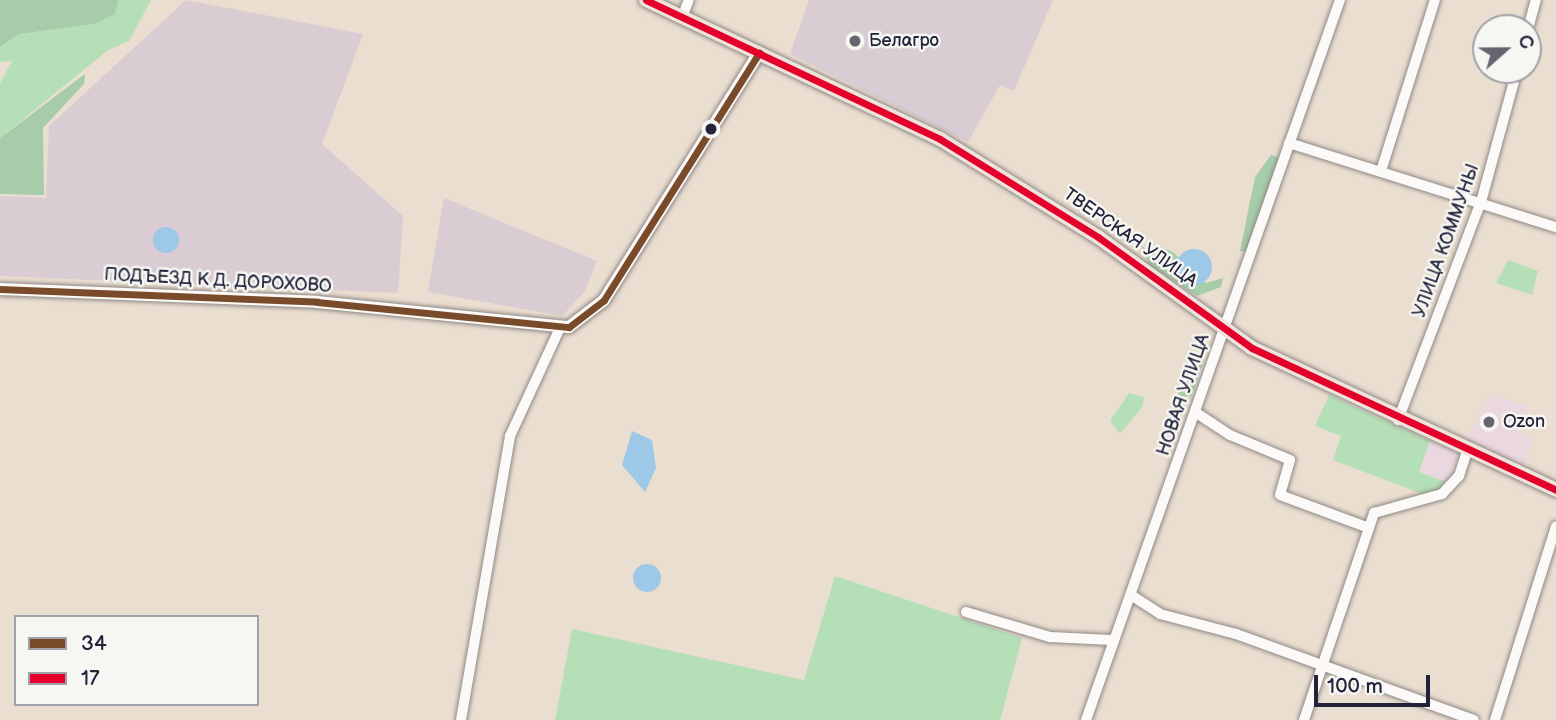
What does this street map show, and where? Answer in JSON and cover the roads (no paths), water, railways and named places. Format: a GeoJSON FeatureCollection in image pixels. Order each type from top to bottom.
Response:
{"type":"FeatureCollection","features":[{"type":"Feature","properties":{"kind":"main road","name":"ТВЕРСКАЯ УЛИЦА"},"geometry":{"type":"LineString","coordinates":[[646,0],[957,149],[1120,251],[1223,329],[1398,420],[1556,490]]}},
{"type":"Feature","properties":{"kind":"street"},"geometry":{"type":"LineString","coordinates":[[682,17],[689,0]]}},
{"type":"Feature","properties":{"kind":"street","name":"НОВАЯ УЛИЦА"},"geometry":{"type":"LineString","coordinates":[[1086,720],[1340,0]]}},
{"type":"Feature","properties":{"kind":"street"},"geometry":{"type":"LineString","coordinates":[[1381,171],[1435,0]]}},
{"type":"Feature","properties":{"kind":"street"},"geometry":{"type":"LineString","coordinates":[[461,720],[510,436],[559,330],[600,305],[759,53]]}},
{"type":"Feature","properties":{"kind":"street","name":"УЛИЦА КОММУНЫ"},"geometry":{"type":"LineString","coordinates":[[1398,420],[1481,202],[1513,84]]}},
{"type":"Feature","properties":{"kind":"street"},"geometry":{"type":"LineString","coordinates":[[1289,144],[1556,227]]}},
{"type":"Feature","properties":{"kind":"street","name":"ПОДЪЕЗД К Д. ДОРОХОВО"},"geometry":{"type":"LineString","coordinates":[[0,289],[317,302],[559,330]]}},
{"type":"Feature","properties":{"kind":"street"},"geometry":{"type":"LineString","coordinates":[[1195,412],[1230,435],[1290,460],[1280,495],[1369,528]]}},
{"type":"Feature","properties":{"kind":"street"},"geometry":{"type":"LineString","coordinates":[[1304,720],[1369,528],[1378,510],[1422,503],[1451,487],[1467,451]]}},
{"type":"Feature","properties":{"kind":"street"},"geometry":{"type":"LineString","coordinates":[[1494,720],[1556,526]]}},
{"type":"Feature","properties":{"kind":"street"},"geometry":{"type":"LineString","coordinates":[[1132,595],[1160,614],[1475,720]]}},
{"type":"Feature","properties":{"kind":"street"},"geometry":{"type":"LineString","coordinates":[[967,612],[1049,637],[1112,640]]}},
{"type":"Feature","properties":{"kind":"water"},"geometry":{"type":"Polygon","coordinates":[[[166,227],[176,230],[179,240],[176,250],[166,253],[156,250],[153,240],[156,230],[166,227]]]}},
{"type":"Feature","properties":{"kind":"water"},"geometry":{"type":"Polygon","coordinates":[[[1194,249],[1207,254],[1212,267],[1207,280],[1194,285],[1181,280],[1176,267],[1181,254],[1194,249]]]}},
{"type":"Feature","properties":{"kind":"water"},"geometry":{"type":"Polygon","coordinates":[[[632,431],[652,440],[656,468],[645,492],[622,465],[632,431]]]}},
{"type":"Feature","properties":{"kind":"water"},"geometry":{"type":"Polygon","coordinates":[[[647,564],[657,568],[661,578],[657,588],[647,592],[637,588],[633,578],[637,568],[647,564]]]}},
{"type":"Feature","properties":{"kind":"place","name":"Белагро"},"geometry":{"type":"Point","coordinates":[855,41]}},
{"type":"Feature","properties":{"kind":"place","name":"Ozon"},"geometry":{"type":"Point","coordinates":[1489,422]}}]}
